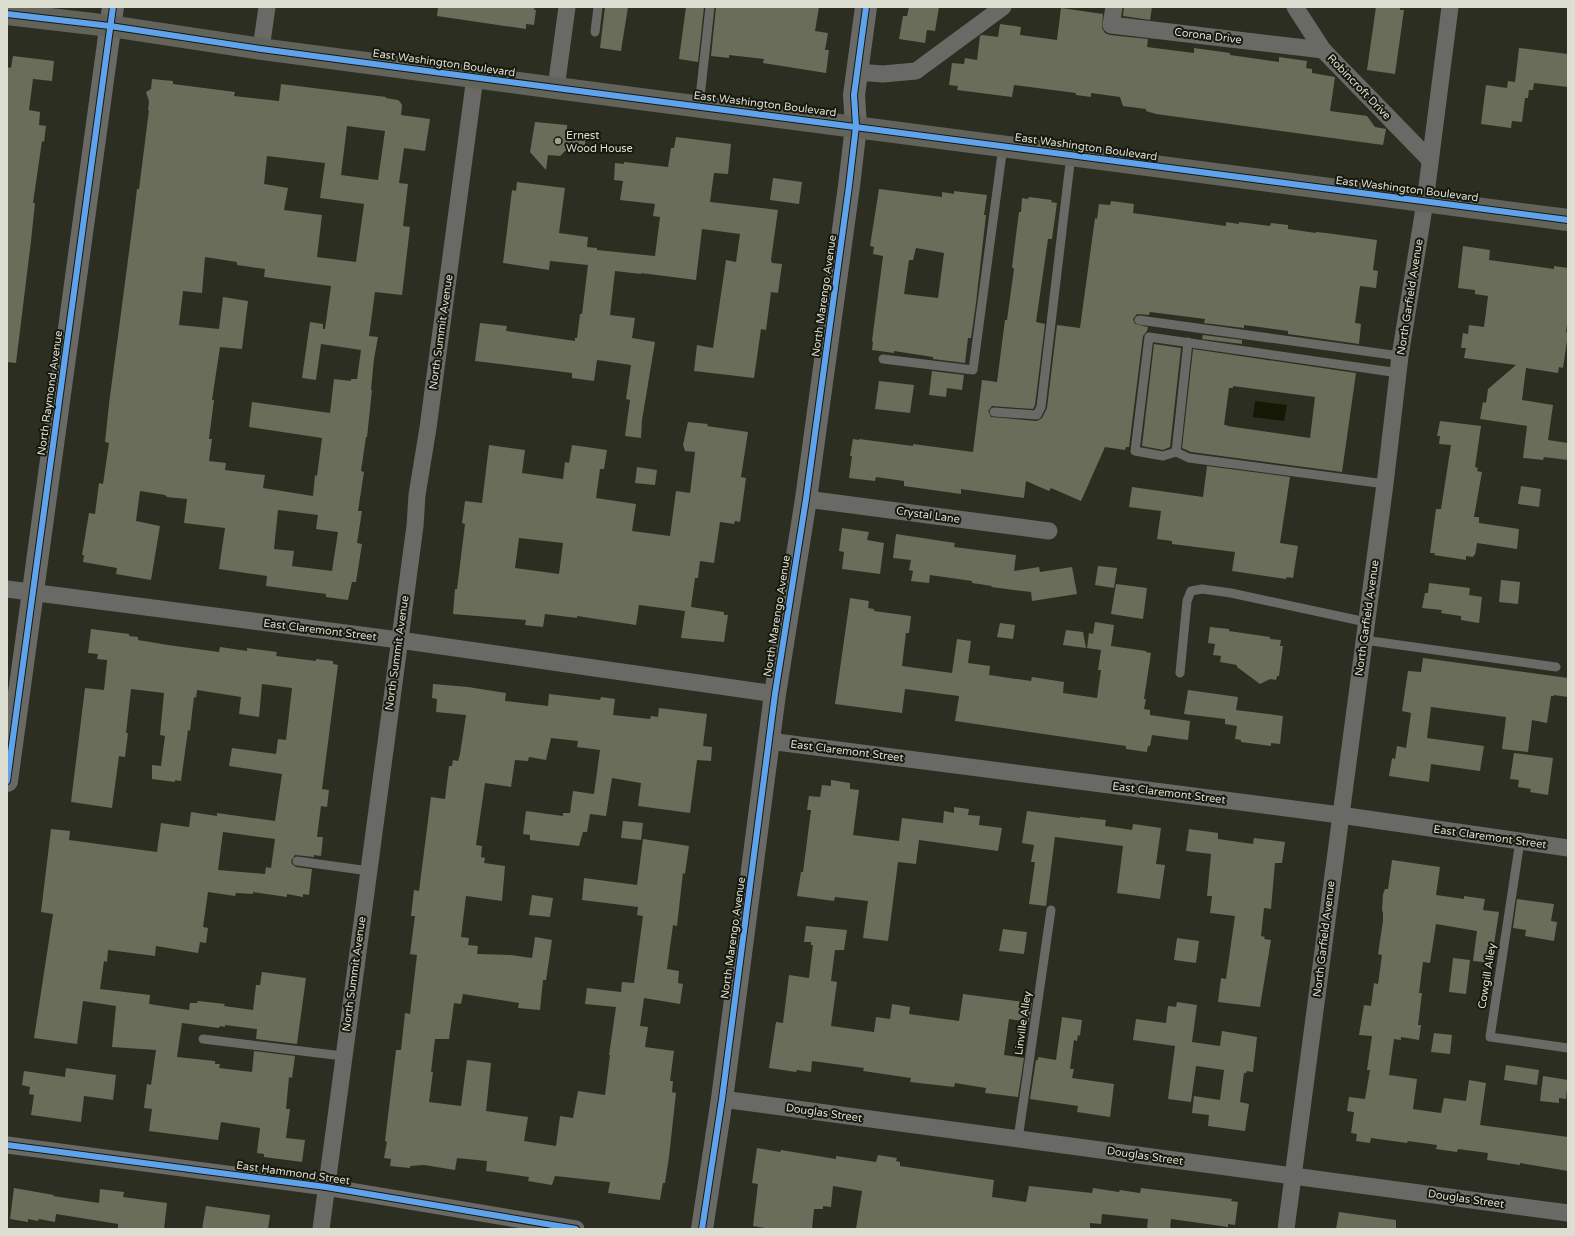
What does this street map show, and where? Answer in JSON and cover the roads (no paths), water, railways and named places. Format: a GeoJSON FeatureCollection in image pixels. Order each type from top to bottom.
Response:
{"type":"FeatureCollection","features":[{"type":"Feature","properties":{"kind":"main road","name":"East Washington Boulevard"},"geometry":{"type":"LineString","coordinates":[[7,14],[111,17],[261,48],[1568,220]]}},
{"type":"Feature","properties":{"kind":"street"},"geometry":{"type":"LineString","coordinates":[[261,48],[268,7]]}},
{"type":"Feature","properties":{"kind":"street"},"geometry":{"type":"LineString","coordinates":[[556,88],[567,7]]}},
{"type":"Feature","properties":{"kind":"street","name":"North Marengo Avenue"},"geometry":{"type":"LineString","coordinates":[[702,1229],[722,1099],[775,694],[806,499],[856,126],[854,95],[866,7]]}},
{"type":"Feature","properties":{"kind":"street"},"geometry":{"type":"LineString","coordinates":[[856,72],[883,74],[916,71],[1003,7]]}},
{"type":"Feature","properties":{"kind":"street","name":"Corona Drive"},"geometry":{"type":"LineString","coordinates":[[1114,7],[1111,25],[1323,50]]}},
{"type":"Feature","properties":{"kind":"street","name":"Robincroft Drive"},"geometry":{"type":"LineString","coordinates":[[1295,7],[1323,50],[1430,160]]}},
{"type":"Feature","properties":{"kind":"street","name":"North Garfield Avenue"},"geometry":{"type":"LineString","coordinates":[[1286,1229],[1385,484],[1400,356],[1425,202],[1450,7]]}},
{"type":"Feature","properties":{"kind":"street","name":"North Raymond Avenue"},"geometry":{"type":"LineString","coordinates":[[7,781],[111,17]]}},
{"type":"Feature","properties":{"kind":"street","name":"North Summit Avenue"},"geometry":{"type":"LineString","coordinates":[[321,1229],[475,77]]}},
{"type":"Feature","properties":{"kind":"street","name":"Crystal Lane"},"geometry":{"type":"LineString","coordinates":[[806,499],[1049,532]]}},
{"type":"Feature","properties":{"kind":"street","name":"East Claremont Street"},"geometry":{"type":"LineString","coordinates":[[7,589],[399,640],[775,694]]}},
{"type":"Feature","properties":{"kind":"street","name":"East Claremont Street"},"geometry":{"type":"LineString","coordinates":[[769,741],[1340,815],[1568,848]]}},
{"type":"Feature","properties":{"kind":"street","name":"Douglas Street"},"geometry":{"type":"LineString","coordinates":[[722,1099],[1568,1213]]}},
{"type":"Feature","properties":{"kind":"street","name":"East Hammond Street"},"geometry":{"type":"LineString","coordinates":[[7,1145],[326,1187],[576,1229]]}},
{"type":"Feature","properties":{"kind":"lane"},"geometry":{"type":"LineString","coordinates":[[595,32],[598,7]]}},
{"type":"Feature","properties":{"kind":"lane"},"geometry":{"type":"LineString","coordinates":[[699,106],[710,7]]}},
{"type":"Feature","properties":{"kind":"lane"},"geometry":{"type":"LineString","coordinates":[[883,359],[973,370],[1003,146]]}},
{"type":"Feature","properties":{"kind":"lane"},"geometry":{"type":"LineString","coordinates":[[994,412],[1037,415],[1041,407],[1071,155]]}},
{"type":"Feature","properties":{"kind":"lane"},"geometry":{"type":"LineString","coordinates":[[1140,320],[1400,356]]}},
{"type":"Feature","properties":{"kind":"lane"},"geometry":{"type":"LineString","coordinates":[[1385,484],[1189,458],[1176,452],[1163,456],[1135,451],[1149,337],[1399,373]]}},
{"type":"Feature","properties":{"kind":"lane"},"geometry":{"type":"LineString","coordinates":[[1176,452],[1188,342]]}},
{"type":"Feature","properties":{"kind":"lane"},"geometry":{"type":"LineString","coordinates":[[1180,674],[1187,600],[1191,592],[1202,589],[1231,593],[1366,622]]}},
{"type":"Feature","properties":{"kind":"lane"},"geometry":{"type":"LineString","coordinates":[[1364,640],[1556,667]]}},
{"type":"Feature","properties":{"kind":"lane","name":"Cowgill Alley"},"geometry":{"type":"LineString","coordinates":[[1520,841],[1490,1037],[1568,1048]]}},
{"type":"Feature","properties":{"kind":"lane"},"geometry":{"type":"LineString","coordinates":[[297,861],[369,871]]}},
{"type":"Feature","properties":{"kind":"lane","name":"Linville Alley"},"geometry":{"type":"LineString","coordinates":[[1018,1139],[1051,910]]}},
{"type":"Feature","properties":{"kind":"lane"},"geometry":{"type":"LineString","coordinates":[[202,1039],[343,1056]]}},
{"type":"Feature","properties":{"kind":"place","name":"Ernest Wood House"},"geometry":{"type":"Point","coordinates":[558,141]}}]}
